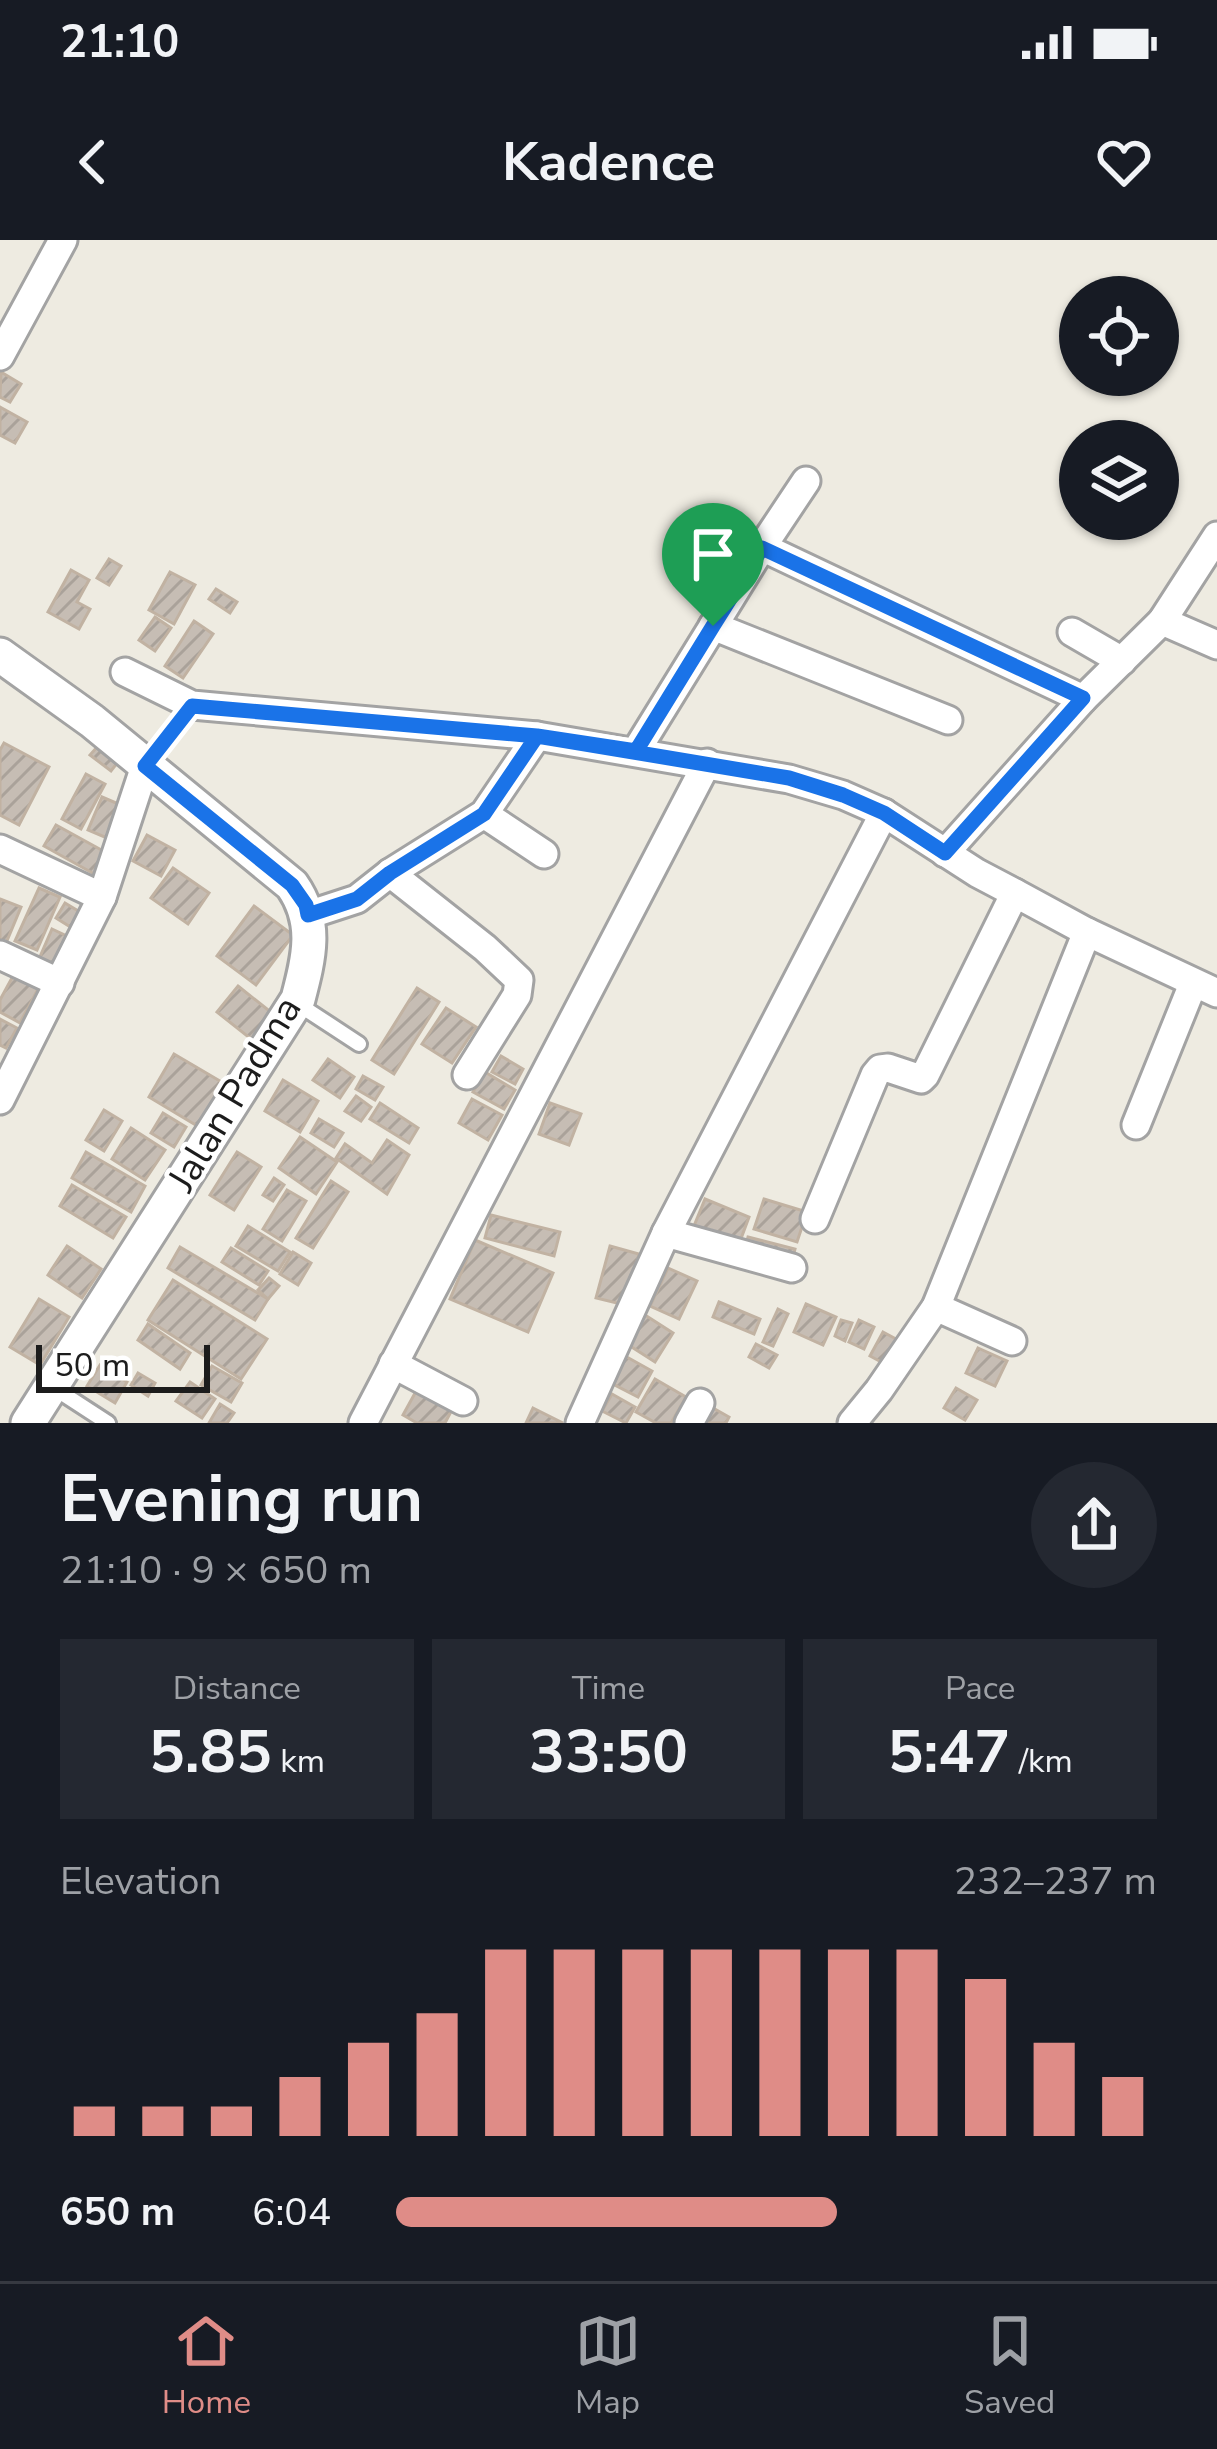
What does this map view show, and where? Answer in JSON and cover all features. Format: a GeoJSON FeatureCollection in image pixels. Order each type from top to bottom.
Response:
{"type":"FeatureCollection","features":[{"type":"Feature","properties":{"kind":"street"},"geometry":{"type":"LineString","coordinates":[[0,356],[63,240]]}},
{"type":"Feature","properties":{"kind":"street"},"geometry":{"type":"LineString","coordinates":[[636,751],[806,481]]}},
{"type":"Feature","properties":{"kind":"street"},"geometry":{"type":"LineString","coordinates":[[945,853],[1083,698],[1162,621],[1217,536]]}},
{"type":"Feature","properties":{"kind":"street"},"geometry":{"type":"LineString","coordinates":[[762,548],[1083,698]]}},
{"type":"Feature","properties":{"kind":"street"},"geometry":{"type":"LineString","coordinates":[[1162,621],[1217,646]]}},
{"type":"Feature","properties":{"kind":"street"},"geometry":{"type":"LineString","coordinates":[[713,626],[948,720]]}},
{"type":"Feature","properties":{"kind":"street"},"geometry":{"type":"LineString","coordinates":[[1072,632],[1122,661]]}},
{"type":"Feature","properties":{"kind":"street"},"geometry":{"type":"LineString","coordinates":[[0,655],[92,722],[292,885],[308,915],[357,899],[484,814],[537,736]]}},
{"type":"Feature","properties":{"kind":"street"},"geometry":{"type":"LineString","coordinates":[[124,672],[192,706],[537,736],[636,751],[789,778],[884,813],[1015,893],[1205,988],[1136,1126]]}},
{"type":"Feature","properties":{"kind":"street"},"geometry":{"type":"LineString","coordinates":[[364,1423],[707,763]]}},
{"type":"Feature","properties":{"kind":"street"},"geometry":{"type":"LineString","coordinates":[[0,1100],[102,897],[145,766]]}},
{"type":"Feature","properties":{"kind":"street"},"geometry":{"type":"LineString","coordinates":[[580,1423],[666,1234],[884,813]]}},
{"type":"Feature","properties":{"kind":"street"},"geometry":{"type":"LineString","coordinates":[[484,814],[544,854]]}},
{"type":"Feature","properties":{"kind":"street"},"geometry":{"type":"LineString","coordinates":[[0,849],[102,897]]}},
{"type":"Feature","properties":{"kind":"street"},"geometry":{"type":"LineString","coordinates":[[390,873],[519,980],[517,995],[467,1075]]}},
{"type":"Feature","properties":{"kind":"street"},"geometry":{"type":"LineString","coordinates":[[815,1219],[875,1075],[888,1068],[921,1079],[926,1076],[1015,893]]}},
{"type":"Feature","properties":{"kind":"street","name":"Jalan Padma"},"geometry":{"type":"LineString","coordinates":[[28,1423],[296,1002],[309,944],[308,915]]}},
{"type":"Feature","properties":{"kind":"street"},"geometry":{"type":"LineString","coordinates":[[852,1423],[935,1307],[1087,932]]}},
{"type":"Feature","properties":{"kind":"street"},"geometry":{"type":"LineString","coordinates":[[0,956],[60,983]]}},
{"type":"Feature","properties":{"kind":"street"},"geometry":{"type":"LineString","coordinates":[[666,1234],[792,1268]]}},
{"type":"Feature","properties":{"kind":"street"},"geometry":{"type":"LineString","coordinates":[[935,1307],[1012,1341]]}},
{"type":"Feature","properties":{"kind":"street"},"geometry":{"type":"LineString","coordinates":[[393,1364],[463,1401]]}},
{"type":"Feature","properties":{"kind":"lane"},"geometry":{"type":"LineString","coordinates":[[145,766],[192,706]]}},
{"type":"Feature","properties":{"kind":"lane"},"geometry":{"type":"LineString","coordinates":[[296,1002],[359,1044]]}},
{"type":"Feature","properties":{"kind":"lane"},"geometry":{"type":"LineString","coordinates":[[51,1386],[108,1423]]}},
{"type":"Feature","properties":{"kind":"building"},"geometry":{"type":"Polygon","coordinates":[[[1,372],[21,384],[10,402],[0,397],[1,372]]]}},
{"type":"Feature","properties":{"kind":"building"},"geometry":{"type":"Polygon","coordinates":[[[0,407],[27,422],[15,443],[0,435],[0,407]]]}},
{"type":"Feature","properties":{"kind":"building"},"geometry":{"type":"Polygon","coordinates":[[[109,559],[121,566],[109,585],[97,578],[109,559]]]}},
{"type":"Feature","properties":{"kind":"building"},"geometry":{"type":"Polygon","coordinates":[[[71,570],[89,580],[77,602],[90,609],[79,629],[48,612],[71,570]]]}},
{"type":"Feature","properties":{"kind":"building"},"geometry":{"type":"Polygon","coordinates":[[[170,572],[195,585],[174,624],[149,610],[170,572]]]}},
{"type":"Feature","properties":{"kind":"building"},"geometry":{"type":"Polygon","coordinates":[[[216,589],[237,602],[230,613],[209,599],[216,589]]]}},
{"type":"Feature","properties":{"kind":"building"},"geometry":{"type":"Polygon","coordinates":[[[155,617],[171,628],[155,651],[139,640],[155,617]]]}},
{"type":"Feature","properties":{"kind":"building"},"geometry":{"type":"Polygon","coordinates":[[[194,621],[213,634],[183,678],[165,666],[194,621]]]}},
{"type":"Feature","properties":{"kind":"building"},"geometry":{"type":"Polygon","coordinates":[[[4,743],[49,767],[19,825],[0,815],[0,750],[4,743]]]}},
{"type":"Feature","properties":{"kind":"building"},"geometry":{"type":"Polygon","coordinates":[[[98,746],[118,762],[111,771],[90,755],[98,746]]]}},
{"type":"Feature","properties":{"kind":"building"},"geometry":{"type":"Polygon","coordinates":[[[86,774],[105,784],[81,829],[62,819],[86,774]]]}},
{"type":"Feature","properties":{"kind":"building"},"geometry":{"type":"Polygon","coordinates":[[[102,797],[128,808],[114,841],[88,830],[102,797]]]}},
{"type":"Feature","properties":{"kind":"building"},"geometry":{"type":"Polygon","coordinates":[[[56,825],[107,853],[96,875],[44,846],[56,825]]]}},
{"type":"Feature","properties":{"kind":"building"},"geometry":{"type":"Polygon","coordinates":[[[147,835],[175,850],[161,876],[133,861],[147,835]]]}},
{"type":"Feature","properties":{"kind":"building"},"geometry":{"type":"Polygon","coordinates":[[[173,868],[209,893],[188,924],[151,898],[173,868]]]}},
{"type":"Feature","properties":{"kind":"building"},"geometry":{"type":"Polygon","coordinates":[[[39,888],[60,897],[37,950],[15,941],[39,888]]]}},
{"type":"Feature","properties":{"kind":"building"},"geometry":{"type":"Polygon","coordinates":[[[0,899],[21,907],[4,948],[0,946],[0,899]]]}},
{"type":"Feature","properties":{"kind":"building"},"geometry":{"type":"Polygon","coordinates":[[[65,903],[90,918],[80,933],[56,918],[65,903]]]}},
{"type":"Feature","properties":{"kind":"building"},"geometry":{"type":"Polygon","coordinates":[[[254,906],[293,935],[256,985],[217,956],[254,906]]]}},
{"type":"Feature","properties":{"kind":"building"},"geometry":{"type":"Polygon","coordinates":[[[52,929],[69,937],[56,967],[39,959],[52,929]]]}},
{"type":"Feature","properties":{"kind":"building"},"geometry":{"type":"Polygon","coordinates":[[[13,976],[38,989],[20,1023],[0,1012],[0,1000],[13,976]]]}},
{"type":"Feature","properties":{"kind":"building"},"geometry":{"type":"Polygon","coordinates":[[[238,986],[272,1013],[251,1039],[217,1012],[238,986]]]}},
{"type":"Feature","properties":{"kind":"building"},"geometry":{"type":"Polygon","coordinates":[[[417,988],[439,1002],[394,1074],[372,1060],[417,988]]]}},
{"type":"Feature","properties":{"kind":"building"},"geometry":{"type":"Polygon","coordinates":[[[446,1008],[476,1027],[452,1063],[422,1044],[446,1008]]]}},
{"type":"Feature","properties":{"kind":"building"},"geometry":{"type":"Polygon","coordinates":[[[0,1019],[17,1028],[6,1048],[0,1045],[0,1019]]]}},
{"type":"Feature","properties":{"kind":"building"},"geometry":{"type":"Polygon","coordinates":[[[174,1054],[225,1084],[199,1127],[149,1097],[174,1054]]]}},
{"type":"Feature","properties":{"kind":"building"},"geometry":{"type":"Polygon","coordinates":[[[501,1056],[523,1069],[515,1084],[492,1072],[501,1056]]]}},
{"type":"Feature","properties":{"kind":"building"},"geometry":{"type":"Polygon","coordinates":[[[328,1059],[354,1077],[340,1098],[313,1080],[328,1059]]]}},
{"type":"Feature","properties":{"kind":"building"},"geometry":{"type":"Polygon","coordinates":[[[485,1072],[515,1090],[504,1109],[473,1092],[485,1072]]]}},
{"type":"Feature","properties":{"kind":"building"},"geometry":{"type":"Polygon","coordinates":[[[363,1076],[383,1087],[375,1100],[356,1089],[363,1076]]]}},
{"type":"Feature","properties":{"kind":"building"},"geometry":{"type":"Polygon","coordinates":[[[283,1080],[318,1101],[300,1132],[265,1111],[283,1080]]]}},
{"type":"Feature","properties":{"kind":"building"},"geometry":{"type":"Polygon","coordinates":[[[356,1096],[371,1107],[361,1121],[345,1111],[356,1096]]]}},
{"type":"Feature","properties":{"kind":"building"},"geometry":{"type":"Polygon","coordinates":[[[472,1099],[502,1115],[488,1140],[459,1123],[472,1099]]]}},
{"type":"Feature","properties":{"kind":"building"},"geometry":{"type":"Polygon","coordinates":[[[380,1103],[418,1128],[409,1143],[370,1119],[380,1103]]]}},
{"type":"Feature","properties":{"kind":"building"},"geometry":{"type":"Polygon","coordinates":[[[550,1103],[581,1114],[569,1145],[539,1134],[550,1103]]]}},
{"type":"Feature","properties":{"kind":"building"},"geometry":{"type":"Polygon","coordinates":[[[104,1110],[122,1121],[104,1151],[86,1140],[104,1110]]]}},
{"type":"Feature","properties":{"kind":"building"},"geometry":{"type":"Polygon","coordinates":[[[163,1113],[186,1127],[174,1147],[151,1133],[163,1113]]]}},
{"type":"Feature","properties":{"kind":"building"},"geometry":{"type":"Polygon","coordinates":[[[319,1119],[343,1133],[334,1147],[311,1133],[319,1119]]]}},
{"type":"Feature","properties":{"kind":"building"},"geometry":{"type":"Polygon","coordinates":[[[131,1128],[165,1150],[145,1180],[112,1159],[131,1128]]]}},
{"type":"Feature","properties":{"kind":"building"},"geometry":{"type":"Polygon","coordinates":[[[300,1137],[337,1162],[316,1194],[279,1168],[300,1137]]]}},
{"type":"Feature","properties":{"kind":"building"},"geometry":{"type":"Polygon","coordinates":[[[387,1140],[409,1155],[387,1194],[336,1158],[345,1144],[372,1163],[387,1140]]]}},
{"type":"Feature","properties":{"kind":"building"},"geometry":{"type":"Polygon","coordinates":[[[86,1152],[145,1186],[131,1212],[72,1178],[86,1152]]]}},
{"type":"Feature","properties":{"kind":"building"},"geometry":{"type":"Polygon","coordinates":[[[237,1152],[261,1167],[234,1210],[210,1195],[237,1152]]]}},
{"type":"Feature","properties":{"kind":"building"},"geometry":{"type":"Polygon","coordinates":[[[274,1178],[284,1185],[273,1201],[263,1195],[274,1178]]]}},
{"type":"Feature","properties":{"kind":"building"},"geometry":{"type":"Polygon","coordinates":[[[331,1181],[348,1192],[313,1248],[296,1238],[331,1181]]]}},
{"type":"Feature","properties":{"kind":"building"},"geometry":{"type":"Polygon","coordinates":[[[72,1185],[126,1217],[113,1238],[60,1206],[72,1185]]]}},
{"type":"Feature","properties":{"kind":"building"},"geometry":{"type":"Polygon","coordinates":[[[287,1190],[306,1201],[282,1241],[263,1229],[287,1190]]]}},
{"type":"Feature","properties":{"kind":"building"},"geometry":{"type":"Polygon","coordinates":[[[705,1199],[749,1217],[739,1244],[694,1226],[705,1199]]]}},
{"type":"Feature","properties":{"kind":"building"},"geometry":{"type":"Polygon","coordinates":[[[764,1199],[807,1212],[797,1242],[754,1229],[764,1199]]]}},
{"type":"Feature","properties":{"kind":"building"},"geometry":{"type":"Polygon","coordinates":[[[491,1215],[560,1232],[554,1256],[485,1238],[491,1215]]]}},
{"type":"Feature","properties":{"kind":"building"},"geometry":{"type":"Polygon","coordinates":[[[248,1226],[290,1252],[278,1271],[236,1246],[248,1226]]]}},
{"type":"Feature","properties":{"kind":"building"},"geometry":{"type":"Polygon","coordinates":[[[748,1237],[795,1249],[792,1261],[745,1248],[748,1237]]]}},
{"type":"Feature","properties":{"kind":"building"},"geometry":{"type":"Polygon","coordinates":[[[475,1240],[553,1273],[528,1332],[450,1299],[475,1240]]]}},
{"type":"Feature","properties":{"kind":"building"},"geometry":{"type":"Polygon","coordinates":[[[67,1246],[101,1269],[82,1298],[48,1275],[67,1246]]]}},
{"type":"Feature","properties":{"kind":"building"},"geometry":{"type":"Polygon","coordinates":[[[610,1246],[639,1254],[625,1305],[596,1298],[610,1246]]]}},
{"type":"Feature","properties":{"kind":"building"},"geometry":{"type":"Polygon","coordinates":[[[180,1247],[268,1299],[255,1320],[168,1268],[180,1247]]]}},
{"type":"Feature","properties":{"kind":"building"},"geometry":{"type":"Polygon","coordinates":[[[231,1248],[268,1271],[259,1285],[222,1262],[231,1248]]]}},
{"type":"Feature","properties":{"kind":"building"},"geometry":{"type":"Polygon","coordinates":[[[293,1252],[311,1263],[298,1285],[280,1274],[293,1252]]]}},
{"type":"Feature","properties":{"kind":"building"},"geometry":{"type":"Polygon","coordinates":[[[668,1268],[697,1281],[679,1319],[650,1306],[668,1268]]]}},
{"type":"Feature","properties":{"kind":"building"},"geometry":{"type":"Polygon","coordinates":[[[269,1278],[279,1286],[268,1299],[258,1290],[269,1278]]]}},
{"type":"Feature","properties":{"kind":"building"},"geometry":{"type":"Polygon","coordinates":[[[173,1280],[267,1339],[241,1379],[148,1320],[173,1280]]]}},
{"type":"Feature","properties":{"kind":"building"},"geometry":{"type":"Polygon","coordinates":[[[39,1299],[69,1317],[40,1365],[10,1347],[39,1299]]]}},
{"type":"Feature","properties":{"kind":"building"},"geometry":{"type":"Polygon","coordinates":[[[719,1302],[760,1319],[754,1334],[713,1317],[719,1302]]]}},
{"type":"Feature","properties":{"kind":"building"},"geometry":{"type":"Polygon","coordinates":[[[806,1304],[836,1317],[823,1345],[794,1332],[806,1304]]]}},
{"type":"Feature","properties":{"kind":"building"},"geometry":{"type":"Polygon","coordinates":[[[778,1309],[788,1314],[773,1346],[763,1342],[778,1309]]]}},
{"type":"Feature","properties":{"kind":"building"},"geometry":{"type":"Polygon","coordinates":[[[645,1315],[673,1333],[655,1362],[627,1344],[645,1315]]]}},
{"type":"Feature","properties":{"kind":"building"},"geometry":{"type":"Polygon","coordinates":[[[841,1320],[852,1323],[845,1341],[835,1336],[841,1320]]]}},
{"type":"Feature","properties":{"kind":"building"},"geometry":{"type":"Polygon","coordinates":[[[859,1320],[874,1327],[864,1349],[849,1342],[859,1320]]]}},
{"type":"Feature","properties":{"kind":"building"},"geometry":{"type":"Polygon","coordinates":[[[148,1324],[190,1353],[180,1369],[138,1340],[148,1324]]]}},
{"type":"Feature","properties":{"kind":"building"},"geometry":{"type":"Polygon","coordinates":[[[883,1332],[898,1340],[885,1364],[870,1356],[883,1332]]]}},
{"type":"Feature","properties":{"kind":"building"},"geometry":{"type":"Polygon","coordinates":[[[756,1344],[777,1355],[769,1368],[749,1357],[756,1344]]]}},
{"type":"Feature","properties":{"kind":"building"},"geometry":{"type":"Polygon","coordinates":[[[978,1348],[1007,1361],[995,1386],[966,1373],[978,1348]]]}},
{"type":"Feature","properties":{"kind":"building"},"geometry":{"type":"Polygon","coordinates":[[[625,1356],[652,1371],[638,1397],[611,1383],[625,1356]]]}},
{"type":"Feature","properties":{"kind":"building"},"geometry":{"type":"Polygon","coordinates":[[[100,1365],[127,1382],[115,1403],[87,1386],[100,1365]]]}},
{"type":"Feature","properties":{"kind":"building"},"geometry":{"type":"Polygon","coordinates":[[[212,1366],[242,1383],[231,1402],[201,1385],[212,1366]]]}},
{"type":"Feature","properties":{"kind":"building"},"geometry":{"type":"Polygon","coordinates":[[[138,1373],[155,1383],[148,1396],[131,1385],[138,1373]]]}},
{"type":"Feature","properties":{"kind":"building"},"geometry":{"type":"Polygon","coordinates":[[[655,1379],[686,1397],[671,1423],[656,1423],[636,1412],[655,1379]]]}},
{"type":"Feature","properties":{"kind":"building"},"geometry":{"type":"Polygon","coordinates":[[[190,1382],[215,1399],[202,1418],[176,1401],[190,1382]]]}},
{"type":"Feature","properties":{"kind":"building"},"geometry":{"type":"Polygon","coordinates":[[[420,1384],[455,1404],[445,1423],[417,1423],[403,1415],[420,1384]]]}},
{"type":"Feature","properties":{"kind":"building"},"geometry":{"type":"Polygon","coordinates":[[[956,1388],[977,1400],[965,1420],[944,1408],[956,1388]]]}},
{"type":"Feature","properties":{"kind":"building"},"geometry":{"type":"Polygon","coordinates":[[[612,1394],[635,1407],[626,1423],[602,1411],[612,1394]]]}},
{"type":"Feature","properties":{"kind":"building"},"geometry":{"type":"Polygon","coordinates":[[[220,1404],[234,1413],[227,1423],[209,1423],[220,1404]]]}},
{"type":"Feature","properties":{"kind":"building"},"geometry":{"type":"Polygon","coordinates":[[[706,1404],[729,1417],[726,1423],[695,1423],[706,1404]]]}},
{"type":"Feature","properties":{"kind":"building"},"geometry":{"type":"Polygon","coordinates":[[[533,1408],[563,1423],[526,1423],[533,1408]]]}},
{"type":"Feature","properties":{"kind":"route"},"geometry":{"type":"LineString","coordinates":[[713,626],[636,751],[537,736],[192,706],[145,766],[292,885],[308,915],[357,899],[484,814],[537,736],[789,778],[884,813],[945,853],[1083,698],[762,548],[713,626]]}}]}
